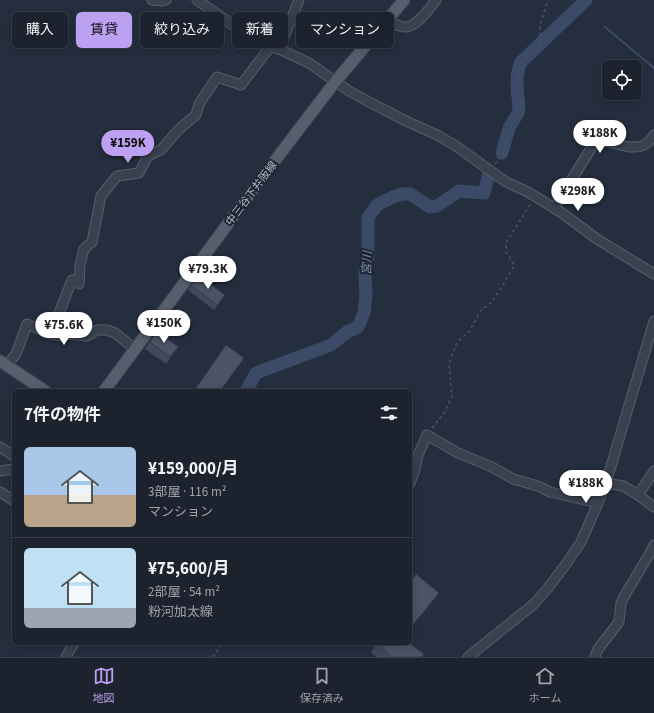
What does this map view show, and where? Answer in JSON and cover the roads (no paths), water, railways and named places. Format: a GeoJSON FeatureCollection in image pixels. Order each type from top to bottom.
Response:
{"type":"FeatureCollection","features":[{"type":"Feature","properties":{"kind":"main road","name":"中三谷下井阪線"},"geometry":{"type":"LineString","coordinates":[[394,12],[404,0]]}},
{"type":"Feature","properties":{"kind":"main road","name":"中三谷下井阪線"},"geometry":{"type":"LineString","coordinates":[[105,389],[267,171],[335,82],[363,48]]}},
{"type":"Feature","properties":{"kind":"main road"},"geometry":{"type":"LineString","coordinates":[[3,363],[42,389]]}},
{"type":"Feature","properties":{"kind":"street"},"geometry":{"type":"LineString","coordinates":[[152,0],[166,0]]}},
{"type":"Feature","properties":{"kind":"street"},"geometry":{"type":"LineString","coordinates":[[197,0],[232,24]]}},
{"type":"Feature","properties":{"kind":"street"},"geometry":{"type":"LineString","coordinates":[[280,49],[299,0]]}},
{"type":"Feature","properties":{"kind":"street"},"geometry":{"type":"LineString","coordinates":[[394,24],[405,27],[412,24],[419,20],[436,0]]}},
{"type":"Feature","properties":{"kind":"street"},"geometry":{"type":"LineString","coordinates":[[51,334],[72,280],[79,284],[80,265],[84,249],[92,242],[101,196],[117,176],[139,173],[148,156],[162,149],[178,130],[196,115],[199,104],[217,77],[241,85],[269,48]]}},
{"type":"Feature","properties":{"kind":"street"},"geometry":{"type":"LineString","coordinates":[[275,48],[308,63],[335,82],[373,104],[437,135],[456,146],[506,182],[554,208],[597,239],[654,274]]}},
{"type":"Feature","properties":{"kind":"street"},"geometry":{"type":"LineString","coordinates":[[554,208],[595,142],[600,139],[629,147],[641,146],[648,142],[654,135]]}},
{"type":"Feature","properties":{"kind":"street"},"geometry":{"type":"LineString","coordinates":[[468,657],[534,604],[548,588],[581,542],[606,483],[654,321]]}},
{"type":"Feature","properties":{"kind":"street"},"geometry":{"type":"LineString","coordinates":[[3,363],[16,354],[27,324],[51,334],[62,336],[70,334],[87,336],[97,330],[107,330],[116,333],[135,349]]}},
{"type":"Feature","properties":{"kind":"street"},"geometry":{"type":"LineString","coordinates":[[412,478],[418,455],[427,435],[458,453],[492,467],[513,479],[538,486],[550,492],[598,503]]}},
{"type":"Feature","properties":{"kind":"street"},"geometry":{"type":"LineString","coordinates":[[0,447],[12,455]]}},
{"type":"Feature","properties":{"kind":"street"},"geometry":{"type":"LineString","coordinates":[[0,472],[12,469]]}},
{"type":"Feature","properties":{"kind":"street"},"geometry":{"type":"LineString","coordinates":[[638,495],[654,471]]}},
{"type":"Feature","properties":{"kind":"street"},"geometry":{"type":"LineString","coordinates":[[606,483],[623,486],[654,507]]}},
{"type":"Feature","properties":{"kind":"street"},"geometry":{"type":"LineString","coordinates":[[0,492],[12,500]]}},
{"type":"Feature","properties":{"kind":"street"},"geometry":{"type":"LineString","coordinates":[[595,657],[598,649],[618,622],[621,603],[654,545]]}},
{"type":"Feature","properties":{"kind":"street"},"geometry":{"type":"LineString","coordinates":[[66,657],[73,645]]}},
{"type":"Feature","properties":{"kind":"waterway","name":"宮川"},"geometry":{"type":"LineString","coordinates":[[502,153],[509,128],[519,109],[517,79],[521,62],[586,0]]}},
{"type":"Feature","properties":{"kind":"waterway"},"geometry":{"type":"LineString","coordinates":[[605,27],[654,68]]}},
{"type":"Feature","properties":{"kind":"waterway","name":"宮川"},"geometry":{"type":"LineString","coordinates":[[247,389],[256,373],[331,345],[347,332],[358,327],[364,313],[366,295],[365,273],[368,256],[368,218],[377,205],[402,194],[410,194],[430,207],[437,206],[459,191],[484,193],[489,173]]}}]}
